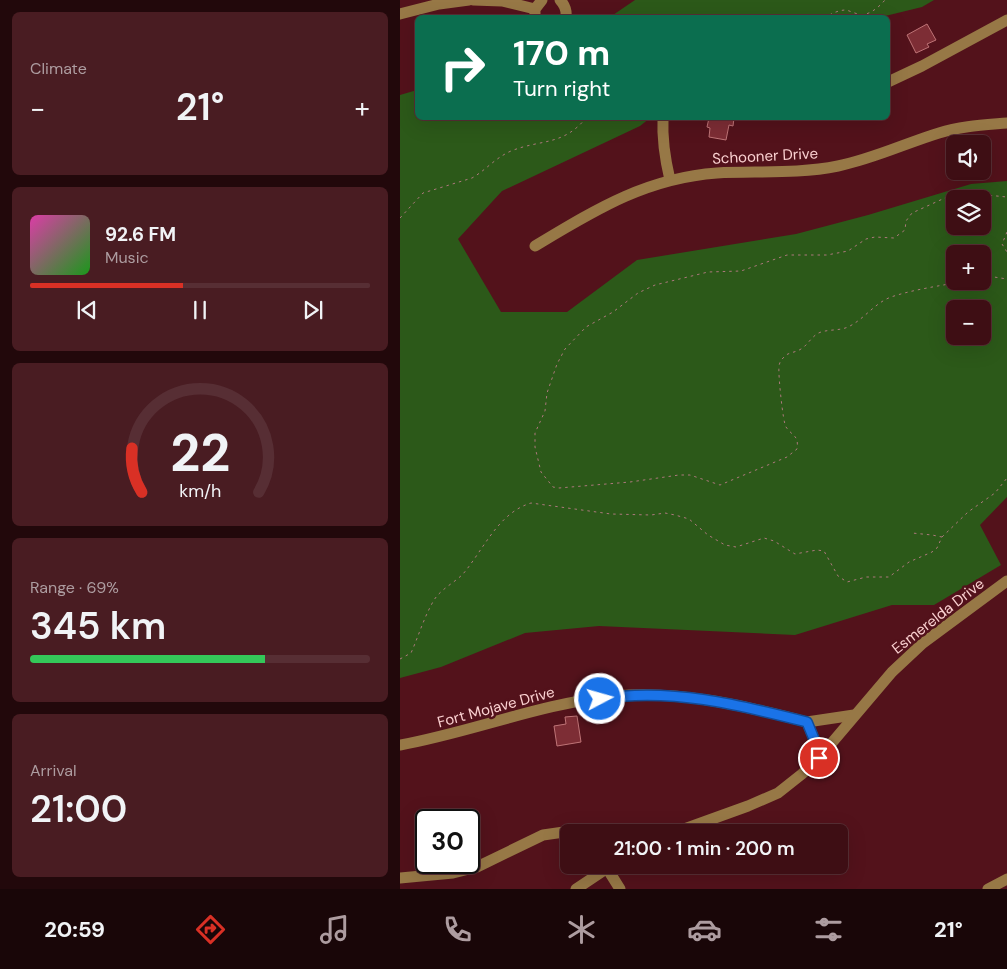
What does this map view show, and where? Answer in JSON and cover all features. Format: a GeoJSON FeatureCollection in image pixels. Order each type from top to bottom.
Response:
{"type":"FeatureCollection","features":[{"type":"Feature","properties":{"kind":"street"},"geometry":{"type":"LineString","coordinates":[[400,14],[439,4],[471,0],[502,2],[538,9]]}},
{"type":"Feature","properties":{"kind":"street"},"geometry":{"type":"LineString","coordinates":[[560,0],[564,4],[566,15]]}},
{"type":"Feature","properties":{"kind":"street"},"geometry":{"type":"LineString","coordinates":[[890,81],[1007,20]]}},
{"type":"Feature","properties":{"kind":"street"},"geometry":{"type":"LineString","coordinates":[[663,120],[664,158],[670,180]]}},
{"type":"Feature","properties":{"kind":"street","name":"Schooner Drive"},"geometry":{"type":"LineString","coordinates":[[536,246],[595,210],[651,185],[670,180],[716,173],[806,170],[838,166],[866,159],[940,133],[972,126],[1007,123]]}},
{"type":"Feature","properties":{"kind":"street","name":"Esmerelda Drive"},"geometry":{"type":"LineString","coordinates":[[698,824],[778,793],[819,758],[892,672],[923,643],[1007,581]]}},
{"type":"Feature","properties":{"kind":"street","name":"Fort Mojave Drive"},"geometry":{"type":"LineString","coordinates":[[400,745],[431,739],[550,708],[616,696],[662,696],[707,700],[753,708],[807,722]]}},
{"type":"Feature","properties":{"kind":"street"},"geometry":{"type":"LineString","coordinates":[[819,758],[807,722],[854,715]]}},
{"type":"Feature","properties":{"kind":"street"},"geometry":{"type":"LineString","coordinates":[[400,878],[453,873],[477,866],[543,835],[560,833]]}},
{"type":"Feature","properties":{"kind":"street"},"geometry":{"type":"LineString","coordinates":[[576,889],[597,874]]}},
{"type":"Feature","properties":{"kind":"street"},"geometry":{"type":"LineString","coordinates":[[612,874],[620,889]]}},
{"type":"Feature","properties":{"kind":"street"},"geometry":{"type":"LineString","coordinates":[[988,889],[1007,879]]}},
{"type":"Feature","properties":{"kind":"path"},"geometry":{"type":"LineString","coordinates":[[829,15],[836,11],[845,10],[858,14],[872,12],[885,0]]}},
{"type":"Feature","properties":{"kind":"path"},"geometry":{"type":"LineString","coordinates":[[400,218],[423,193],[472,178],[490,163],[511,151],[566,136],[584,120]]}},
{"type":"Feature","properties":{"kind":"path"},"geometry":{"type":"LineString","coordinates":[[946,284],[888,298],[877,304],[851,325],[816,334],[803,348],[785,355],[779,367],[783,414],[786,427],[798,442],[797,449],[787,457],[720,485],[690,475],[684,475],[559,488],[553,487],[541,472],[535,447],[535,433],[545,411],[547,392],[561,356],[586,327],[621,306],[641,291],[655,285],[699,274],[741,271],[787,255],[838,253],[848,251],[866,239],[875,237],[894,238],[905,230],[906,221],[912,213],[947,197],[955,198],[983,194],[1007,197]]}},
{"type":"Feature","properties":{"kind":"path"},"geometry":{"type":"LineString","coordinates":[[1007,232],[1002,244],[1007,252]]}},
{"type":"Feature","properties":{"kind":"path"},"geometry":{"type":"LineString","coordinates":[[991,276],[1007,280]]}},
{"type":"Feature","properties":{"kind":"path"},"geometry":{"type":"LineString","coordinates":[[400,659],[412,653],[419,629],[435,598],[462,575],[504,519],[521,506],[531,503],[611,514],[651,515],[664,513],[689,519],[708,535],[725,545],[736,547],[764,538],[774,541],[796,554],[817,550],[824,551],[838,576],[847,582],[866,577],[889,576],[909,562],[932,552],[937,548],[942,537],[968,512],[995,493],[1007,478]]}},
{"type":"Feature","properties":{"kind":"path"},"geometry":{"type":"LineString","coordinates":[[912,534],[932,534],[942,537]]}},
{"type":"Feature","properties":{"kind":"green space"},"geometry":{"type":"Polygon","coordinates":[[[635,0],[934,0],[922,7],[889,15],[613,15],[635,0]]]}},
{"type":"Feature","properties":{"kind":"green space"},"geometry":{"type":"Polygon","coordinates":[[[415,91],[415,120],[648,120],[640,126],[502,191],[458,239],[501,312],[567,312],[637,260],[796,234],[946,192],[946,235],[991,235],[991,190],[951,190],[971,184],[1007,181],[1007,497],[980,525],[1001,565],[934,605],[892,605],[795,635],[599,626],[525,633],[441,667],[400,678],[400,95],[415,91]]]}},
{"type":"Feature","properties":{"kind":"building"},"geometry":{"type":"Polygon","coordinates":[[[927,24],[936,40],[927,44],[929,47],[916,53],[907,35],[927,24]]]}},
{"type":"Feature","properties":{"kind":"building"},"geometry":{"type":"Polygon","coordinates":[[[709,120],[734,120],[733,126],[729,125],[726,140],[709,137],[710,128],[707,127],[709,120]]]}},
{"type":"Feature","properties":{"kind":"building"},"geometry":{"type":"Polygon","coordinates":[[[577,716],[581,742],[557,746],[554,726],[566,724],[565,717],[577,716]]]}},
{"type":"Feature","properties":{"kind":"route"},"geometry":{"type":"LineString","coordinates":[[600,699],[616,696],[662,696],[707,700],[753,708],[807,722],[819,758]]}}]}
